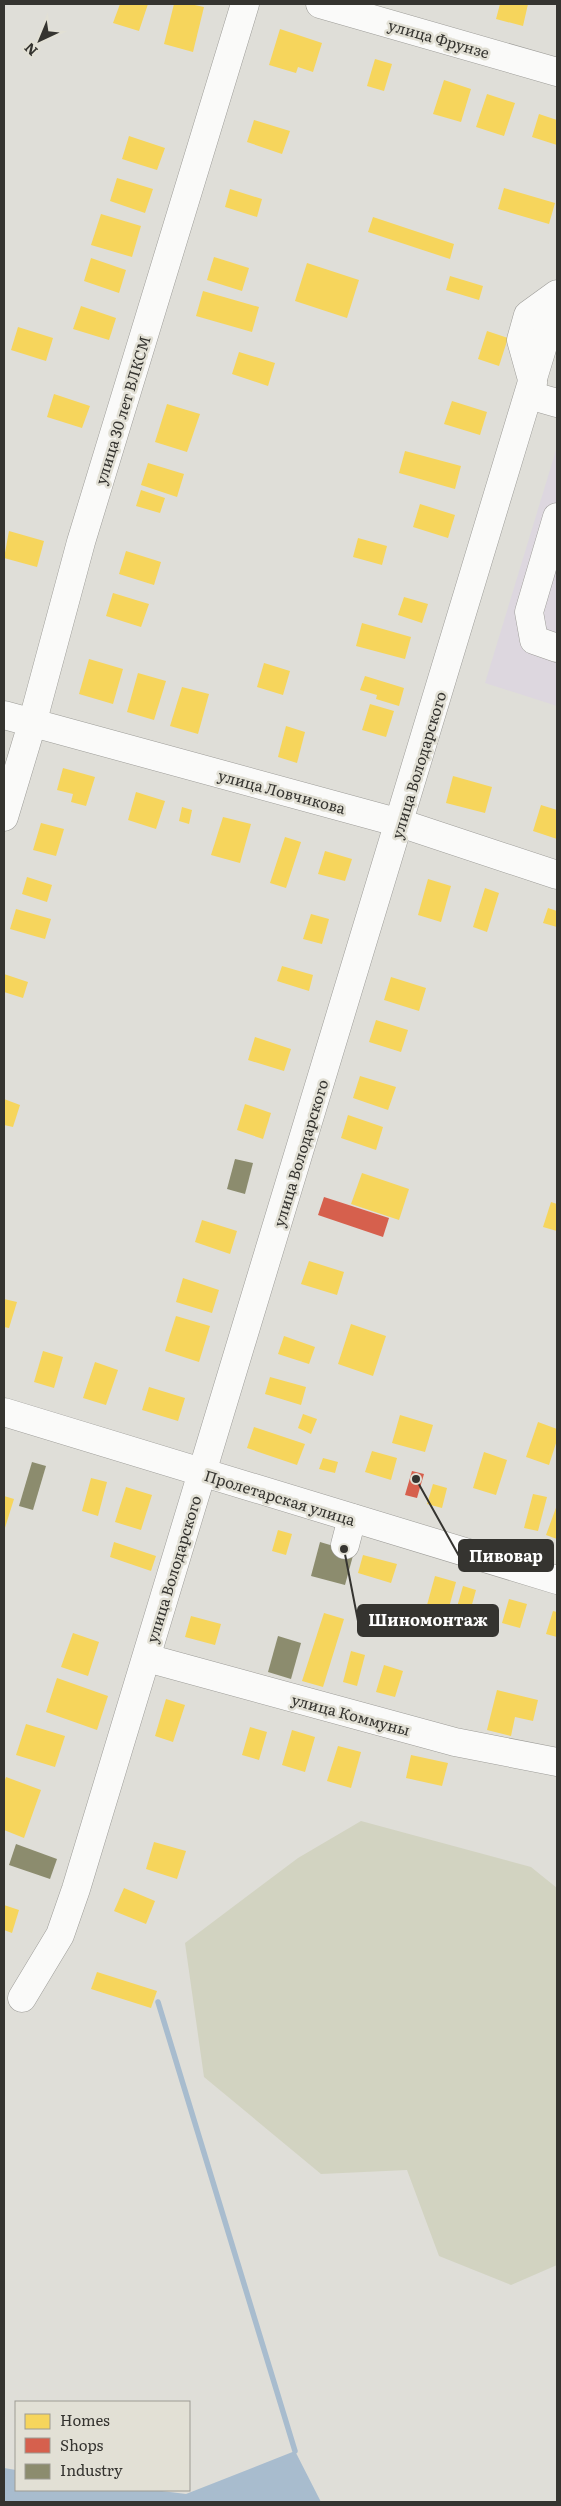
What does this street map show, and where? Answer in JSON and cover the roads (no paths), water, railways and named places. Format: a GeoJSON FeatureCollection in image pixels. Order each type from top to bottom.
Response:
{"type":"FeatureCollection","features":[{"type":"Feature","properties":{"kind":"street","name":"улица 30 лет ВЛКСМ"},"geometry":{"type":"LineString","coordinates":[[4,817],[32,724],[82,542],[245,4]]}},
{"type":"Feature","properties":{"kind":"street","name":"улица Фрунзе"},"geometry":{"type":"LineString","coordinates":[[320,4],[557,72]]}},
{"type":"Feature","properties":{"kind":"street"},"geometry":{"type":"LineString","coordinates":[[557,294],[528,315],[521,340],[531,389],[557,403]]}},
{"type":"Feature","properties":{"kind":"street","name":"улица Володарского"},"geometry":{"type":"LineString","coordinates":[[22,1998],[60,1935],[76,1889],[400,824],[557,299]]}},
{"type":"Feature","properties":{"kind":"street"},"geometry":{"type":"LineString","coordinates":[[557,517],[529,612],[534,640],[557,648]]}},
{"type":"Feature","properties":{"kind":"street","name":"улица Ловчикова"},"geometry":{"type":"LineString","coordinates":[[4,715],[400,824],[557,874]]}},
{"type":"Feature","properties":{"kind":"street","name":"Пролетарская улица"},"geometry":{"type":"LineString","coordinates":[[4,1412],[557,1580]]}},
{"type":"Feature","properties":{"kind":"street"},"geometry":{"type":"LineString","coordinates":[[344,1545],[352,1518]]}},
{"type":"Feature","properties":{"kind":"street","name":"улица Коммуны"},"geometry":{"type":"LineString","coordinates":[[147,1658],[455,1742],[557,1762]]}},
{"type":"Feature","properties":{"kind":"water"},"geometry":{"type":"Polygon","coordinates":[[[295,2451],[321,2502],[4,2502],[4,2468],[15,2470],[15,2491],[162,2491],[186,2494],[295,2451]]]}},
{"type":"Feature","properties":{"kind":"waterway"},"geometry":{"type":"LineString","coordinates":[[158,2002],[295,2451]]}},
{"type":"Feature","properties":{"kind":"place","name":"Пивовар"},"geometry":{"type":"Point","coordinates":[416,1479]}},
{"type":"Feature","properties":{"kind":"place","name":"Шиномонтаж"},"geometry":{"type":"Point","coordinates":[344,1549]}}]}
